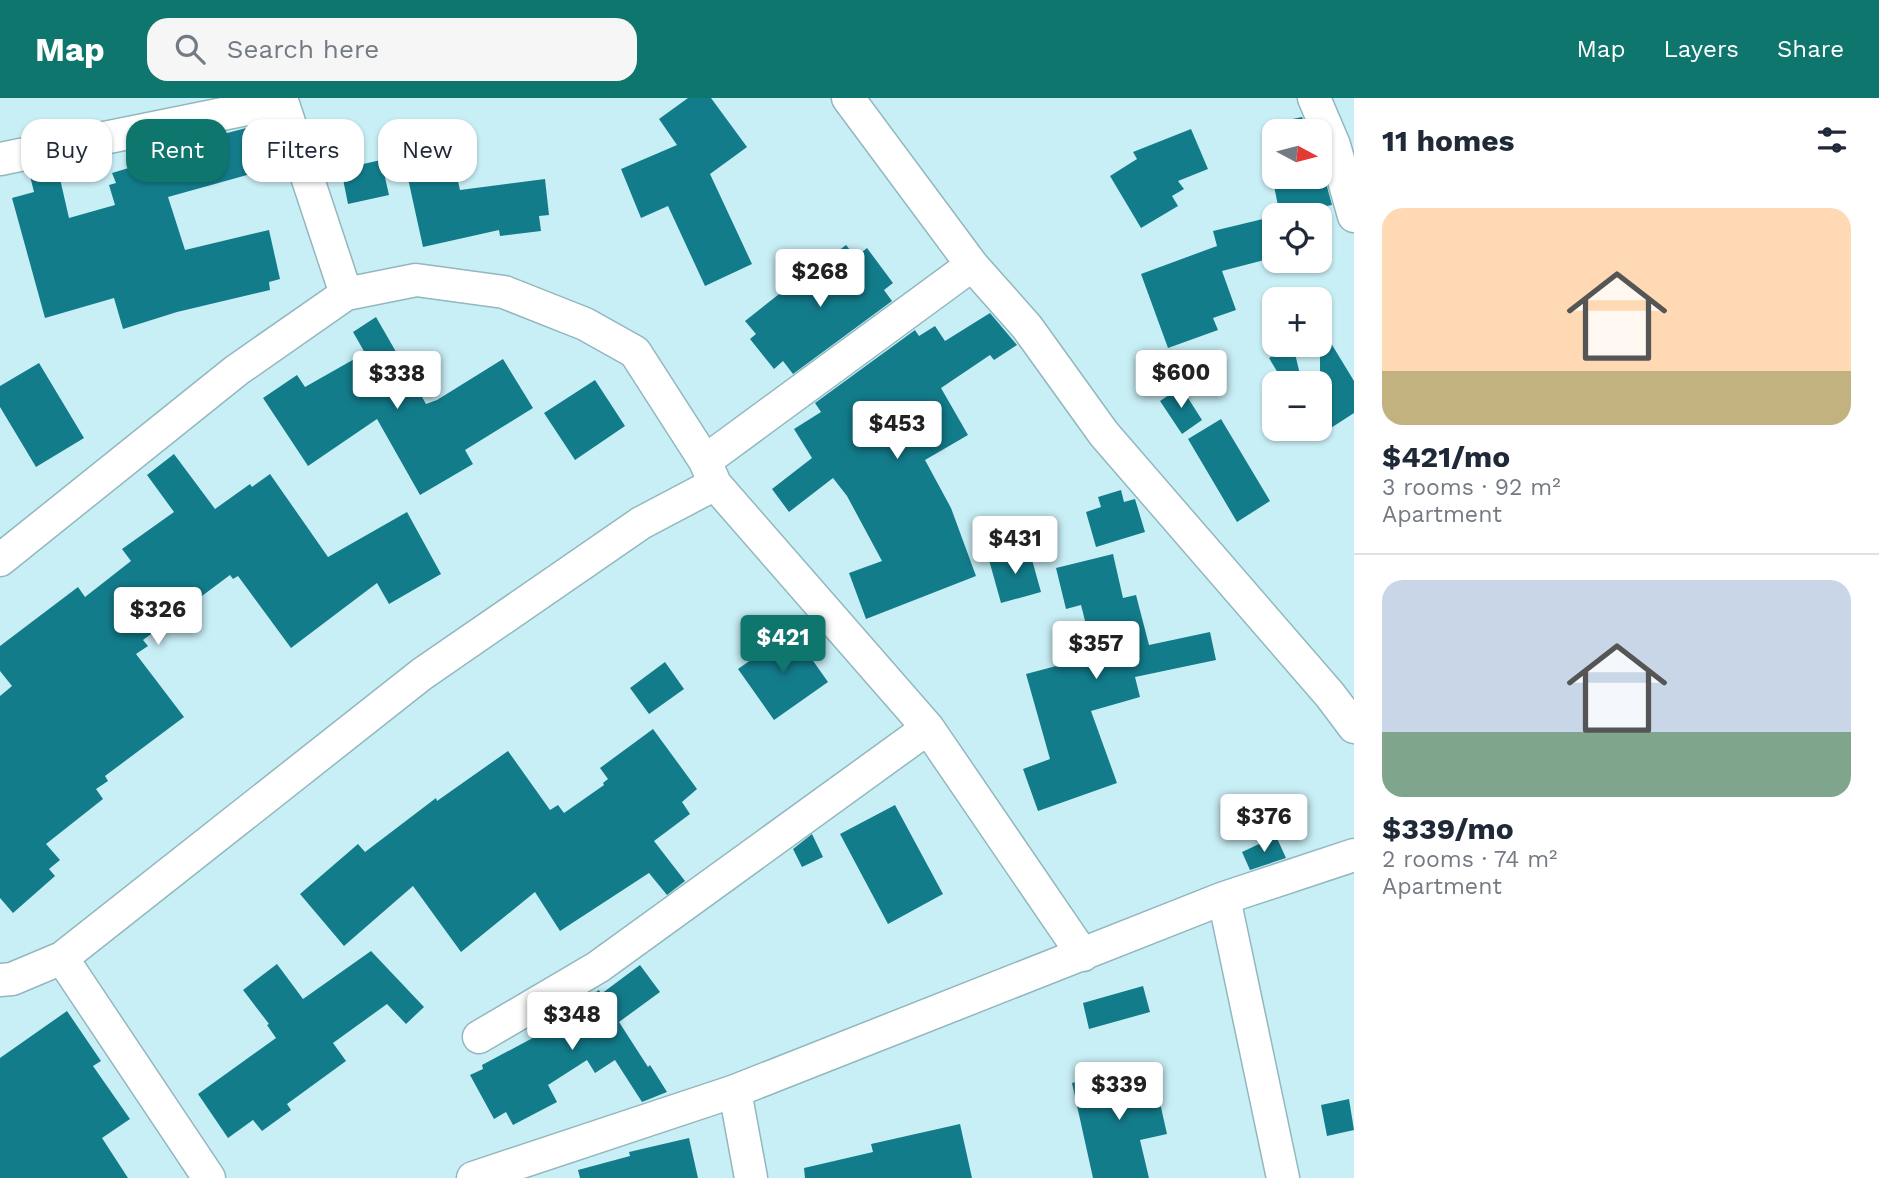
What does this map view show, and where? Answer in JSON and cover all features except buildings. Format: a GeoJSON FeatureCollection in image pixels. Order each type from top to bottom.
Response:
{"type":"FeatureCollection","features":[{"type":"Feature","properties":{"kind":"street"},"geometry":{"type":"LineString","coordinates":[[848,98],[972,265],[1027,327],[1104,434],[1330,695],[1354,727]]}},
{"type":"Feature","properties":{"kind":"street"},"geometry":{"type":"LineString","coordinates":[[1314,98],[1334,145],[1354,216]]}},
{"type":"Feature","properties":{"kind":"street"},"geometry":{"type":"LineString","coordinates":[[0,159],[282,100],[346,295]]}},
{"type":"Feature","properties":{"kind":"street"},"geometry":{"type":"LineString","coordinates":[[0,980],[12,979],[62,958],[422,674],[710,473],[972,265]]}},
{"type":"Feature","properties":{"kind":"street"},"geometry":{"type":"LineString","coordinates":[[0,561],[237,370],[346,295],[416,280],[504,292],[585,324],[635,352],[710,473],[928,728],[1083,956]]}},
{"type":"Feature","properties":{"kind":"street"},"geometry":{"type":"LineString","coordinates":[[479,1037],[598,967],[928,728]]}},
{"type":"Feature","properties":{"kind":"street"},"geometry":{"type":"LineString","coordinates":[[473,1178],[735,1091],[1083,956],[1224,898],[1354,855]]}},
{"type":"Feature","properties":{"kind":"street"},"geometry":{"type":"LineString","coordinates":[[1224,898],[1283,1178]]}},
{"type":"Feature","properties":{"kind":"street"},"geometry":{"type":"LineString","coordinates":[[62,958],[209,1178]]}},
{"type":"Feature","properties":{"kind":"street"},"geometry":{"type":"LineString","coordinates":[[735,1091],[751,1178]]}}]}
